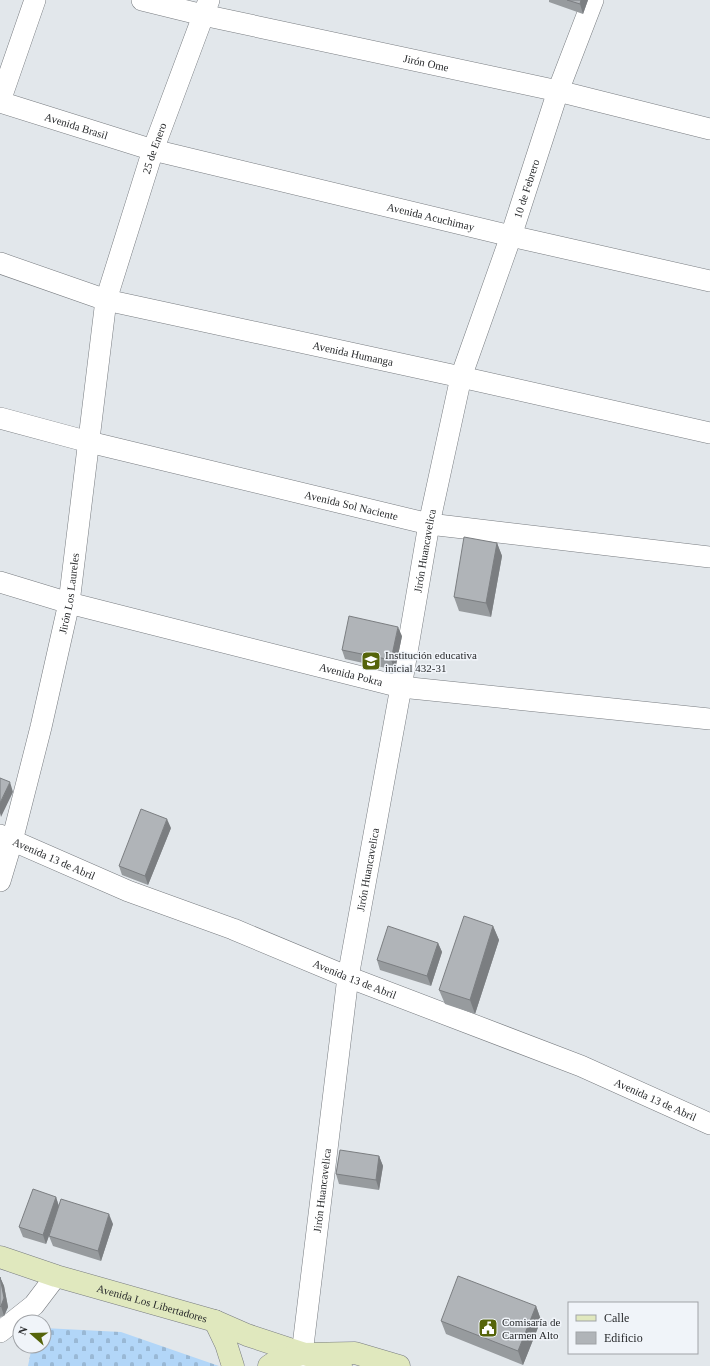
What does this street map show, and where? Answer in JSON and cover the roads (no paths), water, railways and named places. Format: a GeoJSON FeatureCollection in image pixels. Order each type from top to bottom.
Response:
{"type":"FeatureCollection","features":[{"type":"Feature","properties":{"kind":"street"},"geometry":{"type":"LineString","coordinates":[[0,101],[35,0]]}},
{"type":"Feature","properties":{"kind":"street","name":"Jirón Ome"},"geometry":{"type":"LineString","coordinates":[[142,0],[206,8],[710,128]]}},
{"type":"Feature","properties":{"kind":"street","name":"10 de Febrero"},"geometry":{"type":"LineString","coordinates":[[460,377],[511,236],[558,91],[593,0]]}},
{"type":"Feature","properties":{"kind":"street","name":"25 de Enero"},"geometry":{"type":"LineString","coordinates":[[106,300],[153,150],[206,8]]}},
{"type":"Feature","properties":{"kind":"street","name":"Avenida Brasil"},"geometry":{"type":"LineString","coordinates":[[0,101],[153,150]]}},
{"type":"Feature","properties":{"kind":"street","name":"Avenida Acuchimay"},"geometry":{"type":"LineString","coordinates":[[153,150],[511,236],[710,281]]}},
{"type":"Feature","properties":{"kind":"street","name":"Avenida Humanga"},"geometry":{"type":"LineString","coordinates":[[0,263],[106,300],[710,433]]}},
{"type":"Feature","properties":{"kind":"street","name":"Jirón Los Laureles"},"geometry":{"type":"LineString","coordinates":[[0,881],[6,838],[41,727],[69,603],[106,300]]}},
{"type":"Feature","properties":{"kind":"street","name":"Jirón Huancavelica"},"geometry":{"type":"LineString","coordinates":[[303,1360],[348,977],[429,524],[460,377]]}},
{"type":"Feature","properties":{"kind":"street","name":"Avenida Sol Naciente"},"geometry":{"type":"LineString","coordinates":[[0,418],[89,442],[429,524],[710,557]]}},
{"type":"Feature","properties":{"kind":"street","name":"Avenida Pokra"},"geometry":{"type":"LineString","coordinates":[[0,582],[69,603],[401,687],[710,719]]}},
{"type":"Feature","properties":{"kind":"street","name":"Avenida 13 de Abril"},"geometry":{"type":"LineString","coordinates":[[6,838],[128,891],[233,929],[348,977],[581,1066],[710,1124]]}},
{"type":"Feature","properties":{"kind":"street","name":"Avenida Los Libertadores"},"geometry":{"type":"LineString","coordinates":[[0,1257],[56,1276],[215,1321],[303,1360],[341,1366]]}},
{"type":"Feature","properties":{"kind":"street"},"geometry":{"type":"LineString","coordinates":[[0,1332],[34,1305],[56,1276]]}},
{"type":"Feature","properties":{"kind":"street"},"geometry":{"type":"LineString","coordinates":[[215,1321],[226,1344],[233,1366]]}},
{"type":"Feature","properties":{"kind":"street","name":"Avenida Los Libertadores"},"geometry":{"type":"LineString","coordinates":[[303,1360],[355,1354],[399,1366]]}},
{"type":"Feature","properties":{"kind":"street"},"geometry":{"type":"LineString","coordinates":[[269,1366],[275,1362],[303,1360]]}},
{"type":"Feature","properties":{"kind":"place","name":"Institución educativa inicial 432-31"},"geometry":{"type":"Point","coordinates":[371,661]}},
{"type":"Feature","properties":{"kind":"place","name":"Comisaría de Carmen Alto"},"geometry":{"type":"Point","coordinates":[488,1328]}}]}
